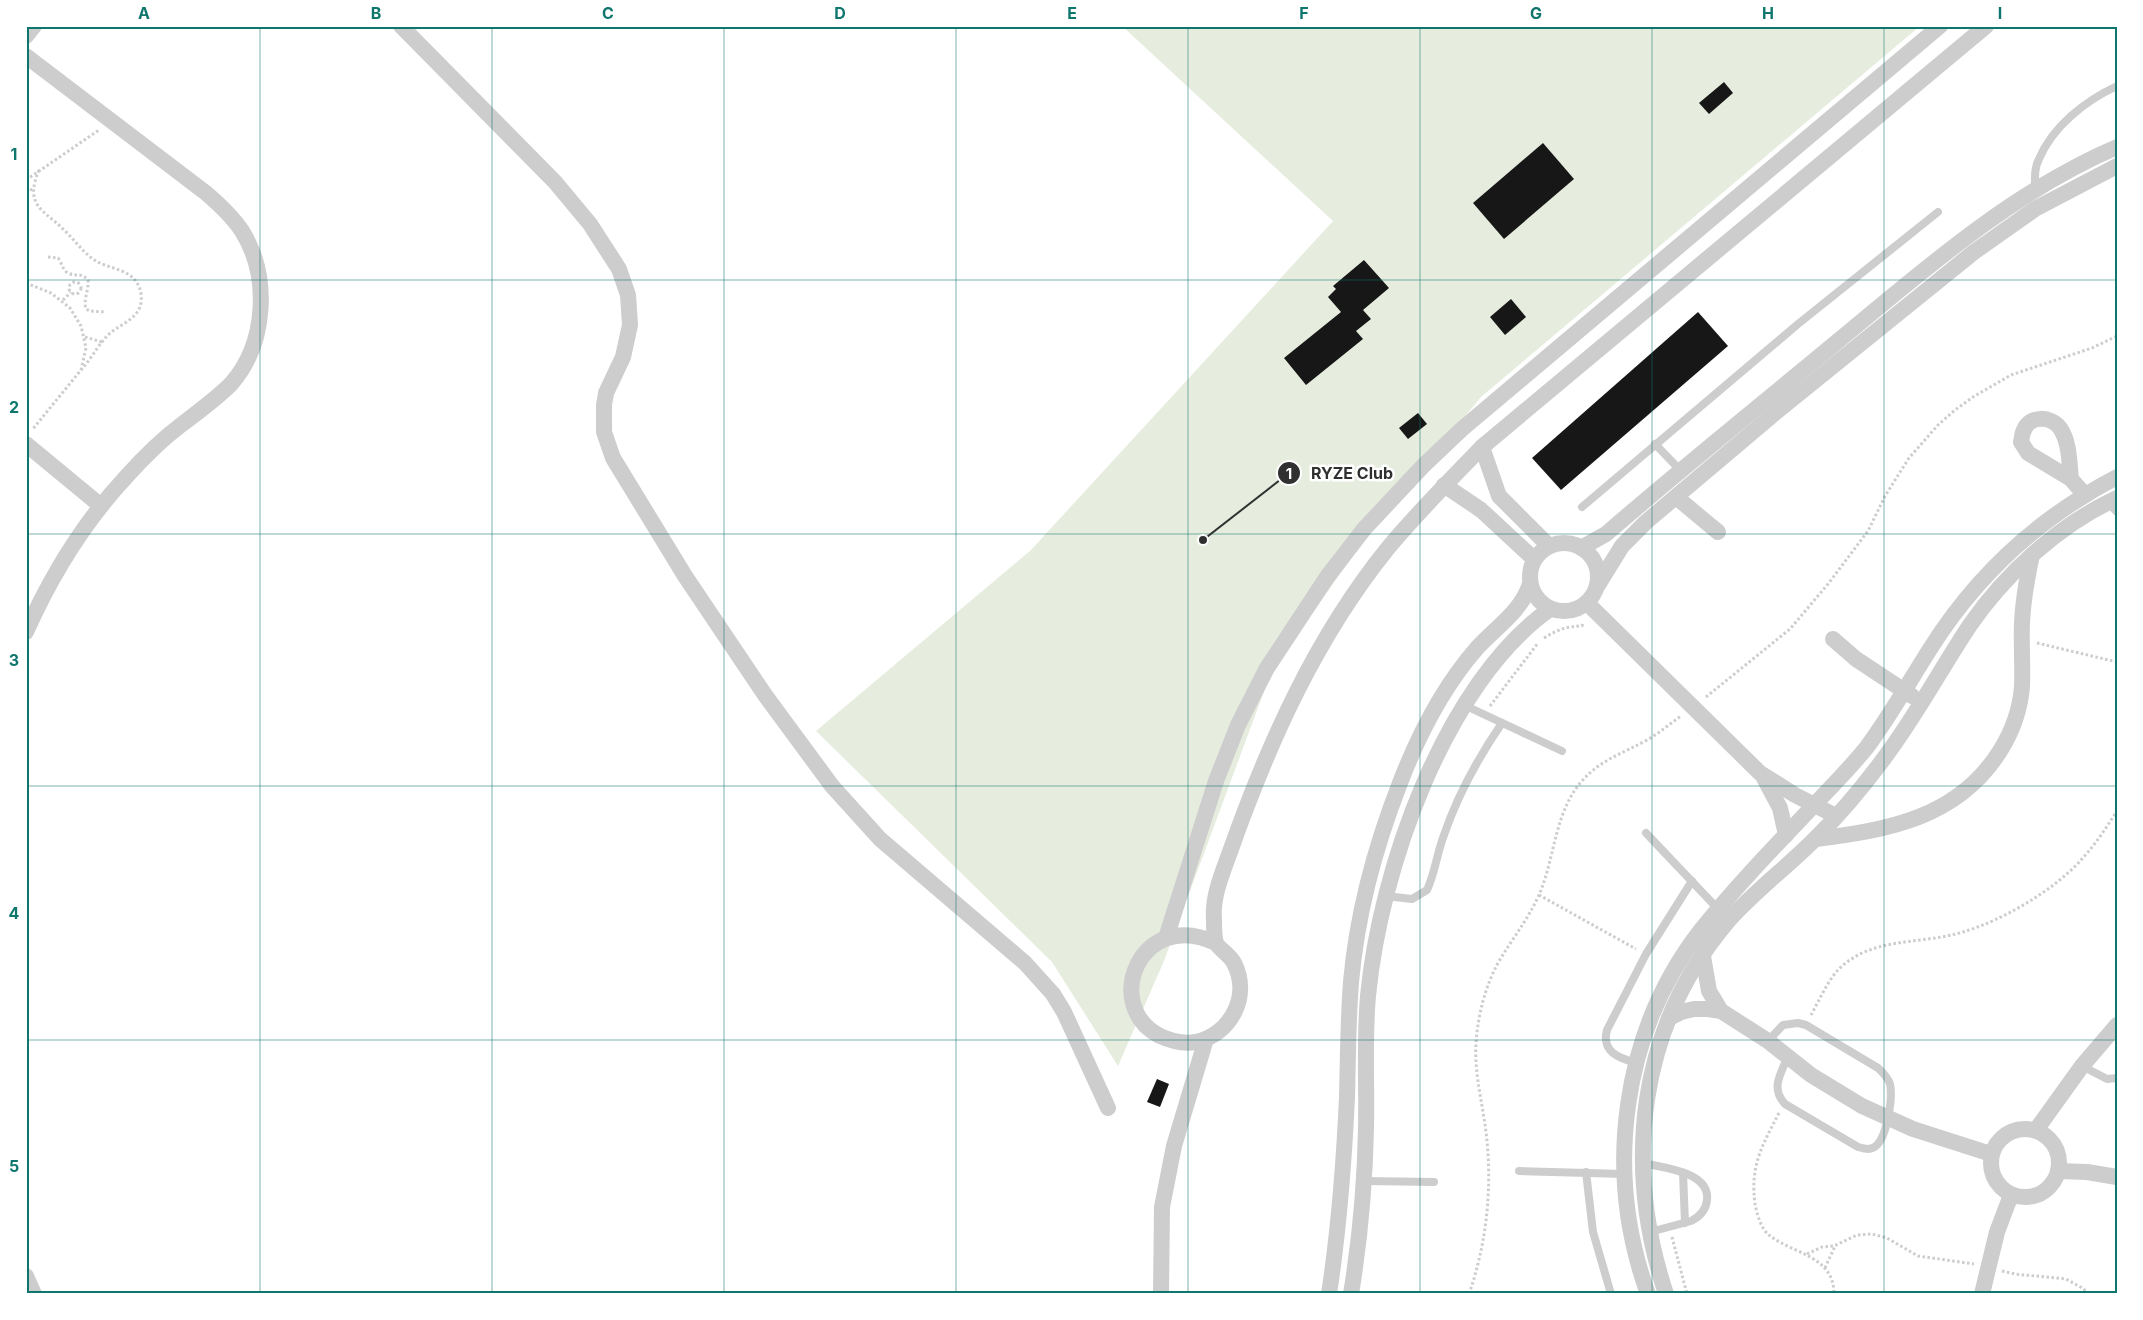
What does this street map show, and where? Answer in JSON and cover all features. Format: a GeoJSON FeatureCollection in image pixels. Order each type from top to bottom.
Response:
{"type":"FeatureCollection","features":[{"type":"Feature","properties":{"kind":"street"},"geometry":{"type":"LineString","coordinates":[[26,36],[34,26]]}},
{"type":"Feature","properties":{"kind":"street"},"geometry":{"type":"LineString","coordinates":[[401,26],[555,182],[590,224],[618,269],[628,295],[630,325],[623,357],[606,393],[604,432],[613,458],[691,585],[765,695],[832,786],[880,839],[1025,962],[1053,994],[1064,1012],[1108,1108]]}},
{"type":"Feature","properties":{"kind":"street"},"geometry":{"type":"LineString","coordinates":[[1166,938],[1216,781],[1238,725],[1267,668],[1327,577],[1364,529],[1462,429],[1940,26]]}},
{"type":"Feature","properties":{"kind":"street"},"geometry":{"type":"LineString","coordinates":[[1216,944],[1213,918],[1214,897],[1250,794],[1272,740],[1326,639],[1388,548],[1444,485],[1482,447],[1986,26]]}},
{"type":"Feature","properties":{"kind":"street"},"geometry":{"type":"LineString","coordinates":[[26,56],[226,210],[242,232],[254,256],[260,282],[261,309],[253,344],[246,361],[231,383],[151,451],[101,506],[65,557],[49,584],[26,632]]}},
{"type":"Feature","properties":{"kind":"street"},"geometry":{"type":"LineString","coordinates":[[1581,548],[1606,534],[1932,263],[2091,158],[2117,147]]}},
{"type":"Feature","properties":{"kind":"street"},"geometry":{"type":"LineString","coordinates":[[1590,606],[1598,585],[1622,546],[1646,522],[1775,413],[1974,252],[2032,198],[2117,166]]}},
{"type":"Feature","properties":{"kind":"street"},"geometry":{"type":"LineString","coordinates":[[26,444],[101,506]]}},
{"type":"Feature","properties":{"kind":"street"},"geometry":{"type":"LineString","coordinates":[[1482,447],[1499,496],[1549,546]]}},
{"type":"Feature","properties":{"kind":"street"},"geometry":{"type":"LineString","coordinates":[[1648,1294],[1634,1248],[1627,1214],[1624,1174],[1626,1118],[1636,1063],[1652,1017],[1668,981],[1689,948],[1718,909],[1868,746],[1949,621],[1991,570],[2038,527],[2084,494],[2117,477]]}},
{"type":"Feature","properties":{"kind":"street"},"geometry":{"type":"LineString","coordinates":[[2071,478],[2084,494]]}},
{"type":"Feature","properties":{"kind":"street"},"geometry":{"type":"LineString","coordinates":[[1444,485],[1481,510],[1534,559]]}},
{"type":"Feature","properties":{"kind":"street"},"geometry":{"type":"LineString","coordinates":[[1676,497],[1718,532]]}},
{"type":"Feature","properties":{"kind":"street"},"geometry":{"type":"LineString","coordinates":[[1666,1294],[1646,1210],[1642,1162],[1646,1100],[1659,1045],[1681,992],[1702,956],[1729,921],[1748,900],[1816,839],[1880,764],[1972,623],[2000,587],[2032,555],[2068,527],[2114,504]]}},
{"type":"Feature","properties":{"kind":"street"},"geometry":{"type":"LineString","coordinates":[[1590,606],[1569,611],[1550,609],[1537,599],[1530,584],[1529,576],[1534,559],[1549,546],[1568,544],[1581,548],[1592,558],[1596,567],[1598,585]]}},
{"type":"Feature","properties":{"kind":"street"},"geometry":{"type":"LineString","coordinates":[[1816,839],[1864,832],[1903,823],[1936,810],[1955,800],[1970,788],[1996,758],[2014,724],[2022,687],[2022,639],[2026,585],[2032,555]]}},
{"type":"Feature","properties":{"kind":"street"},"geometry":{"type":"LineString","coordinates":[[1329,1294],[1336,1247],[1342,1170],[1351,982],[1364,900],[1374,860],[1400,782],[1433,713],[1452,680],[1477,648],[1518,608],[1530,584]]}},
{"type":"Feature","properties":{"kind":"street"},"geometry":{"type":"LineString","coordinates":[[1590,606],[1760,773],[1775,796],[1782,815],[1786,835]]}},
{"type":"Feature","properties":{"kind":"street"},"geometry":{"type":"LineString","coordinates":[[1351,1294],[1364,1181],[1366,1025],[1372,962],[1386,896],[1413,811],[1437,757],[1464,705],[1508,644],[1521,631],[1550,609]]}},
{"type":"Feature","properties":{"kind":"street"},"geometry":{"type":"LineString","coordinates":[[1833,638],[1856,659],[1922,702]]}},
{"type":"Feature","properties":{"kind":"street"},"geometry":{"type":"LineString","coordinates":[[1760,773],[1836,816]]}},
{"type":"Feature","properties":{"kind":"street"},"geometry":{"type":"LineString","coordinates":[[1179,935],[1192,935],[1216,944],[1234,962],[1241,988],[1239,1001],[1228,1024],[1206,1039],[1194,1042],[1168,1040],[1156,1034],[1138,1015],[1132,990],[1133,977],[1145,953],[1166,938],[1179,935]]}},
{"type":"Feature","properties":{"kind":"street"},"geometry":{"type":"LineString","coordinates":[[1702,956],[1709,991],[1721,1012]]}},
{"type":"Feature","properties":{"kind":"street"},"geometry":{"type":"LineString","coordinates":[[1669,1018],[1681,1012],[1694,1009],[1708,1009],[1721,1012],[1768,1041],[1836,1091],[1888,1118],[1944,1140],[1991,1154]]}},
{"type":"Feature","properties":{"kind":"street"},"geometry":{"type":"LineString","coordinates":[[1349,1024],[1366,1025]]}},
{"type":"Feature","properties":{"kind":"street"},"geometry":{"type":"LineString","coordinates":[[2036,1130],[2082,1066],[2117,1025]]}},
{"type":"Feature","properties":{"kind":"street"},"geometry":{"type":"LineString","coordinates":[[1161,1294],[1162,1207],[1174,1146],[1206,1039]]}},
{"type":"Feature","properties":{"kind":"street"},"geometry":{"type":"LineString","coordinates":[[2020,1129],[2036,1130],[2050,1140],[2055,1147],[2058,1154],[2058,1172],[2052,1185],[2040,1194],[2026,1197],[2011,1195],[2004,1191],[1994,1178],[1991,1170],[1991,1154],[1994,1146],[2005,1134],[2020,1129]]}},
{"type":"Feature","properties":{"kind":"street"},"geometry":{"type":"LineString","coordinates":[[2058,1172],[2087,1172],[2117,1177]]}},
{"type":"Feature","properties":{"kind":"street"},"geometry":{"type":"LineString","coordinates":[[1982,1294],[1997,1232],[2011,1195]]}},
{"type":"Feature","properties":{"kind":"street"},"geometry":{"type":"LineString","coordinates":[[1627,1214],[1646,1210]]}},
{"type":"Feature","properties":{"kind":"street"},"geometry":{"type":"LineString","coordinates":[[26,1276],[34,1294]]}},
{"type":"Feature","properties":{"kind":"lane"},"geometry":{"type":"LineString","coordinates":[[2032,198],[2038,160],[2060,128],[2089,102],[2117,86]]}},
{"type":"Feature","properties":{"kind":"lane"},"geometry":{"type":"LineString","coordinates":[[1582,507],[1798,324],[1938,212]]}},
{"type":"Feature","properties":{"kind":"lane"},"geometry":{"type":"LineString","coordinates":[[1655,444],[1681,470]]}},
{"type":"Feature","properties":{"kind":"lane"},"geometry":{"type":"LineString","coordinates":[[1464,705],[1562,751]]}},
{"type":"Feature","properties":{"kind":"lane"},"geometry":{"type":"LineString","coordinates":[[1386,896],[1412,899],[1427,890],[1443,836],[1459,796],[1474,766],[1502,722]]}},
{"type":"Feature","properties":{"kind":"lane"},"geometry":{"type":"LineString","coordinates":[[1646,833],[1718,909]]}},
{"type":"Feature","properties":{"kind":"lane"},"geometry":{"type":"LineString","coordinates":[[1636,1063],[1612,1054],[1608,1049],[1605,1036],[1646,954],[1692,881]]}},
{"type":"Feature","properties":{"kind":"lane"},"geometry":{"type":"LineString","coordinates":[[1768,1041],[1783,1025],[1798,1023],[1806,1025],[1885,1074],[1891,1092],[1888,1118],[1882,1139],[1876,1146],[1868,1150],[1858,1147],[1785,1104],[1778,1097],[1776,1088],[1788,1056]]}},
{"type":"Feature","properties":{"kind":"lane"},"geometry":{"type":"LineString","coordinates":[[2082,1066],[2102,1077],[2117,1078]]}},
{"type":"Feature","properties":{"kind":"lane"},"geometry":{"type":"LineString","coordinates":[[1642,1162],[1696,1177],[1705,1187],[1707,1201],[1697,1218],[1650,1232]]}},
{"type":"Feature","properties":{"kind":"lane"},"geometry":{"type":"LineString","coordinates":[[1519,1171],[1624,1174]]}},
{"type":"Feature","properties":{"kind":"lane"},"geometry":{"type":"LineString","coordinates":[[1586,1172],[1594,1232],[1611,1294]]}},
{"type":"Feature","properties":{"kind":"lane"},"geometry":{"type":"LineString","coordinates":[[1684,1173],[1685,1223]]}},
{"type":"Feature","properties":{"kind":"lane"},"geometry":{"type":"LineString","coordinates":[[1364,1181],[1434,1182]]}},
{"type":"Feature","properties":{"kind":"path"},"geometry":{"type":"LineString","coordinates":[[26,180],[112,122]]}},
{"type":"Feature","properties":{"kind":"path"},"geometry":{"type":"LineString","coordinates":[[26,438],[102,342],[114,330],[136,314],[142,296],[134,278],[126,273],[105,266],[86,254],[62,228],[39,209],[34,192],[39,170]]}},
{"type":"Feature","properties":{"kind":"path"},"geometry":{"type":"LineString","coordinates":[[26,186],[34,192]]}},
{"type":"Feature","properties":{"kind":"path"},"geometry":{"type":"LineString","coordinates":[[48,257],[58,258],[65,271],[69,274],[79,274],[88,280],[89,286],[85,300],[86,309],[106,312]]}},
{"type":"Feature","properties":{"kind":"path"},"geometry":{"type":"LineString","coordinates":[[71,292],[70,286],[72,283],[78,283],[84,276]]}},
{"type":"Feature","properties":{"kind":"path"},"geometry":{"type":"LineString","coordinates":[[26,283],[63,300],[76,317],[86,348],[80,370]]}},
{"type":"Feature","properties":{"kind":"path"},"geometry":{"type":"LineString","coordinates":[[71,292],[78,294],[81,290],[78,283]]}},
{"type":"Feature","properties":{"kind":"path"},"geometry":{"type":"LineString","coordinates":[[63,300],[71,292]]}},
{"type":"Feature","properties":{"kind":"path"},"geometry":{"type":"LineString","coordinates":[[1469,1294],[1481,1251],[1488,1194],[1487,1141],[1476,1066],[1478,1022],[1486,990],[1498,964],[1520,932],[1539,894],[1549,867],[1564,812],[1580,784],[1604,762],[1648,739],[1694,707],[1790,629],[1828,584],[1868,531],[1885,496],[1910,458],[1938,425],[1955,410],[1992,385],[2011,376],[2092,348],[2117,336]]}},
{"type":"Feature","properties":{"kind":"path"},"geometry":{"type":"LineString","coordinates":[[84,337],[102,342]]}},
{"type":"Feature","properties":{"kind":"path"},"geometry":{"type":"LineString","coordinates":[[1483,714],[1540,640],[1556,630],[1569,626],[1582,626],[1590,606]]}},
{"type":"Feature","properties":{"kind":"path"},"geometry":{"type":"LineString","coordinates":[[2022,639],[2117,662]]}},
{"type":"Feature","properties":{"kind":"path"},"geometry":{"type":"LineString","coordinates":[[1806,1025],[1837,970],[1852,959],[1868,950],[1885,945],[1962,933],[2000,918],[2061,880],[2082,860],[2117,811]]}},
{"type":"Feature","properties":{"kind":"path"},"geometry":{"type":"LineString","coordinates":[[2111,820],[2117,818]]}},
{"type":"Feature","properties":{"kind":"path"},"geometry":{"type":"LineString","coordinates":[[1539,894],[1646,954]]}},
{"type":"Feature","properties":{"kind":"path"},"geometry":{"type":"LineString","coordinates":[[1785,1104],[1760,1151],[1754,1170],[1757,1214],[1768,1234],[1786,1247],[1807,1254],[1826,1268],[1834,1294]]}},
{"type":"Feature","properties":{"kind":"path"},"geometry":{"type":"LineString","coordinates":[[1669,1227],[1687,1294]]}},
{"type":"Feature","properties":{"kind":"path"},"geometry":{"type":"LineString","coordinates":[[1807,1254],[1822,1247],[1835,1246],[1857,1235],[1872,1234],[1887,1238],[1918,1256],[1988,1267],[2015,1274],[2066,1279],[2084,1289],[2086,1294]]}},
{"type":"Feature","properties":{"kind":"path"},"geometry":{"type":"LineString","coordinates":[[1826,1268],[1835,1246]]}},
{"type":"Feature","properties":{"kind":"green space"},"geometry":{"type":"Polygon","coordinates":[[[1122,26],[1920,26],[1481,397],[1372,529],[1272,670],[1164,961],[1118,1066],[1052,962],[816,731],[1031,550],[1333,221],[1122,26]]]}},
{"type":"Feature","properties":{"kind":"building"},"geometry":{"type":"Polygon","coordinates":[[[1724,82],[1733,93],[1709,114],[1699,103],[1724,82]]]}},
{"type":"Feature","properties":{"kind":"building"},"geometry":{"type":"Polygon","coordinates":[[[1543,143],[1574,179],[1504,239],[1473,203],[1543,143]]]}},
{"type":"Feature","properties":{"kind":"building"},"geometry":{"type":"Polygon","coordinates":[[[1364,260],[1389,288],[1363,310],[1371,319],[1356,331],[1363,339],[1306,385],[1284,358],[1341,312],[1328,297],[1336,289],[1333,286],[1364,260]]]}},
{"type":"Feature","properties":{"kind":"building"},"geometry":{"type":"Polygon","coordinates":[[[1511,299],[1526,317],[1505,335],[1490,317],[1511,299]]]}},
{"type":"Feature","properties":{"kind":"building"},"geometry":{"type":"Polygon","coordinates":[[[1698,312],[1728,346],[1561,490],[1532,458],[1698,312]]]}},
{"type":"Feature","properties":{"kind":"building"},"geometry":{"type":"Polygon","coordinates":[[[1418,413],[1427,424],[1408,439],[1399,428],[1418,413]]]}},
{"type":"Feature","properties":{"kind":"building"},"geometry":{"type":"Polygon","coordinates":[[[1157,1079],[1169,1084],[1160,1107],[1147,1102],[1157,1079]]]}},
{"type":"Feature","properties":{"kind":"place","name":"RYZE Club"},"geometry":{"type":"Point","coordinates":[1203,540]}}]}
